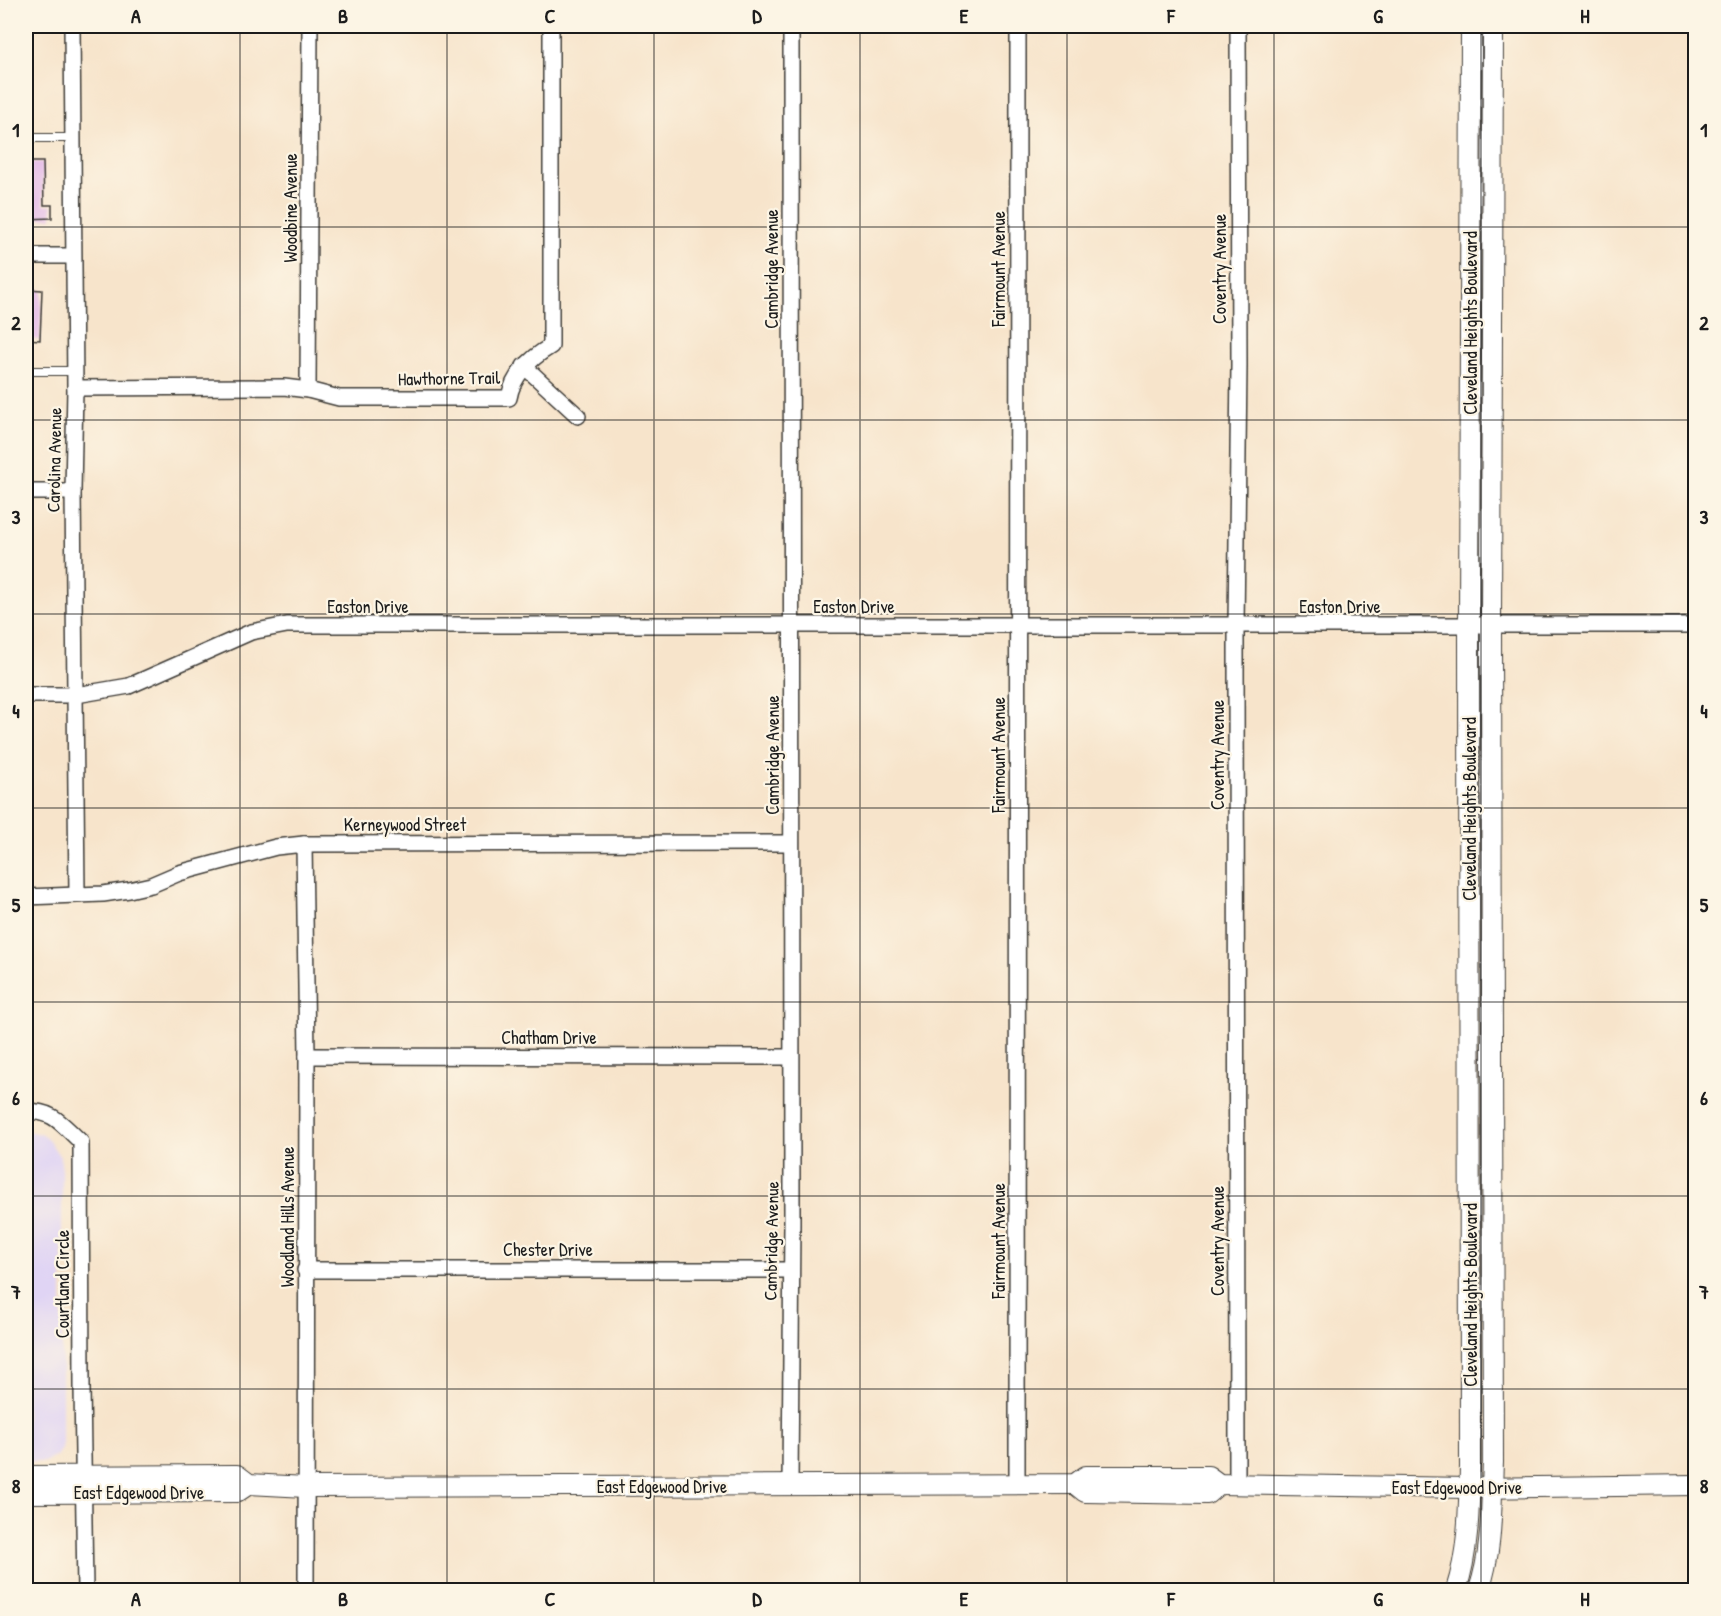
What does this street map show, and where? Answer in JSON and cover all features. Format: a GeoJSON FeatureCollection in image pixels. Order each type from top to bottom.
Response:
{"type":"FeatureCollection","features":[{"type":"Feature","properties":{"kind":"street","name":"Carolina Avenue"},"geometry":{"type":"LineString","coordinates":[[72,26],[77,894]]}},
{"type":"Feature","properties":{"kind":"street","name":"Woodbine Avenue"},"geometry":{"type":"LineString","coordinates":[[308,390],[310,26]]}},
{"type":"Feature","properties":{"kind":"street","name":"Hawthorne Trail"},"geometry":{"type":"LineString","coordinates":[[75,388],[284,387],[339,398],[508,399],[510,390],[524,366],[551,346],[551,26]]}},
{"type":"Feature","properties":{"kind":"street","name":"Cambridge Avenue"},"geometry":{"type":"LineString","coordinates":[[789,1485],[792,625],[791,26]]}},
{"type":"Feature","properties":{"kind":"street","name":"Fairmount Avenue"},"geometry":{"type":"LineString","coordinates":[[1017,1484],[1018,26]]}},
{"type":"Feature","properties":{"kind":"street","name":"Coventry Avenue"},"geometry":{"type":"LineString","coordinates":[[1228,1484],[1239,365],[1238,26]]}},
{"type":"Feature","properties":{"kind":"street","name":"Cleveland Heights Boulevard"},"geometry":{"type":"LineString","coordinates":[[1456,1590],[1464,1567],[1469,1488],[1468,625],[1471,26]]}},
{"type":"Feature","properties":{"kind":"street","name":"Cleveland Heights Boulevard"},"geometry":{"type":"LineString","coordinates":[[1479,1590],[1485,1572],[1491,1528],[1492,1488],[1493,26]]}},
{"type":"Feature","properties":{"kind":"street"},"geometry":{"type":"LineString","coordinates":[[1470,224],[1492,224]]}},
{"type":"Feature","properties":{"kind":"street"},"geometry":{"type":"LineString","coordinates":[[26,256],[73,256]]}},
{"type":"Feature","properties":{"kind":"street"},"geometry":{"type":"LineString","coordinates":[[524,366],[578,416]]}},
{"type":"Feature","properties":{"kind":"street"},"geometry":{"type":"LineString","coordinates":[[26,492],[73,492]]}},
{"type":"Feature","properties":{"kind":"street","name":"Easton Drive"},"geometry":{"type":"LineString","coordinates":[[26,695],[76,695],[129,686],[250,632],[287,625],[1695,625]]}},
{"type":"Feature","properties":{"kind":"street","name":"Kerneywood Street"},"geometry":{"type":"LineString","coordinates":[[26,897],[129,890],[152,885],[179,873],[211,864],[276,847],[304,844],[791,843]]}},
{"type":"Feature","properties":{"kind":"street","name":"Woodland Hills Avenue"},"geometry":{"type":"LineString","coordinates":[[304,844],[307,1056],[306,1590]]}},
{"type":"Feature","properties":{"kind":"street"},"geometry":{"type":"LineString","coordinates":[[1469,1055],[1491,1055]]}},
{"type":"Feature","properties":{"kind":"street","name":"Chatham Drive"},"geometry":{"type":"LineString","coordinates":[[307,1056],[791,1057]]}},
{"type":"Feature","properties":{"kind":"street","name":"Courtland Circle"},"geometry":{"type":"LineString","coordinates":[[26,1111],[36,1111],[55,1117],[81,1142],[84,1484]]}},
{"type":"Feature","properties":{"kind":"street","name":"Chester Drive"},"geometry":{"type":"LineString","coordinates":[[306,1270],[790,1270]]}},
{"type":"Feature","properties":{"kind":"street","name":"East Edgewood Drive"},"geometry":{"type":"LineString","coordinates":[[26,1476],[84,1484],[237,1492],[249,1484],[306,1487],[1075,1484],[1086,1476],[1208,1476],[1228,1484],[1469,1488],[1695,1485]]}},
{"type":"Feature","properties":{"kind":"street"},"geometry":{"type":"LineString","coordinates":[[84,1484],[85,1590]]}},
{"type":"Feature","properties":{"kind":"street","name":"East Edgewood Drive"},"geometry":{"type":"LineString","coordinates":[[26,1493],[84,1484]]}},
{"type":"Feature","properties":{"kind":"lane"},"geometry":{"type":"LineString","coordinates":[[26,138],[72,138]]}},
{"type":"Feature","properties":{"kind":"lane"},"geometry":{"type":"LineString","coordinates":[[26,371],[75,371]]}},
{"type":"Feature","properties":{"kind":"shaded area"},"geometry":{"type":"Polygon","coordinates":[[[26,1131],[41,1134],[50,1142],[60,1157],[62,1171],[62,1447],[57,1456],[44,1462],[26,1462],[26,1131]]]}},
{"type":"Feature","properties":{"kind":"building"},"geometry":{"type":"Polygon","coordinates":[[[26,162],[43,162],[44,205],[52,205],[52,218],[26,219],[26,162]]]}},
{"type":"Feature","properties":{"kind":"building"},"geometry":{"type":"Polygon","coordinates":[[[26,289],[42,290],[40,340],[26,339],[26,289]]]}}]}
